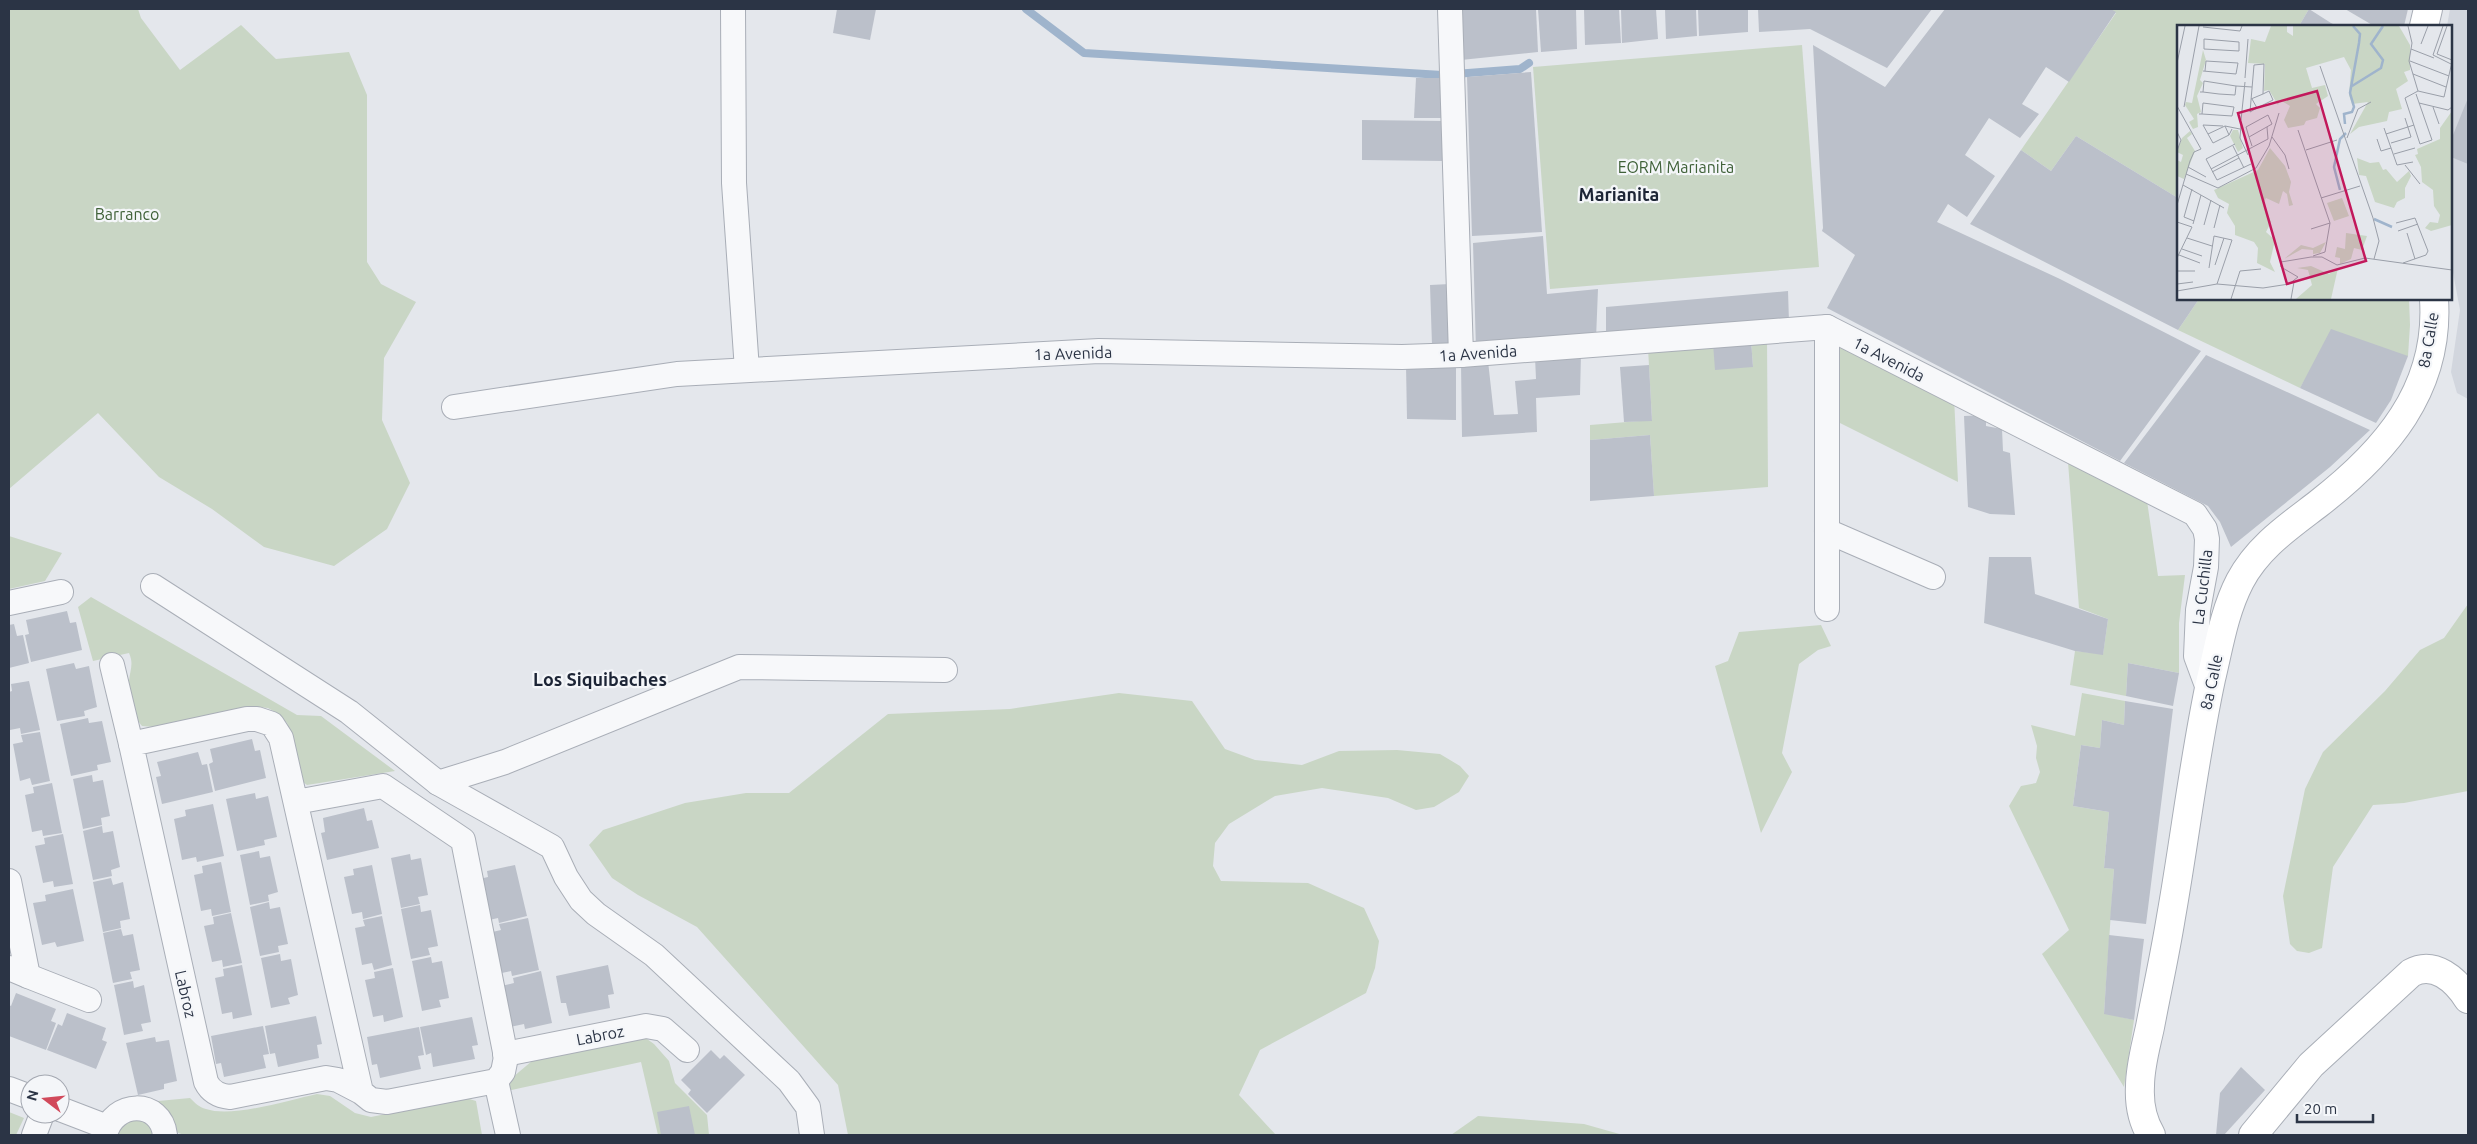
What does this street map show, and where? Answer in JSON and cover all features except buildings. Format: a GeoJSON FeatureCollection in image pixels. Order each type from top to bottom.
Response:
{"type":"FeatureCollection","features":[{"type":"Feature","properties":{"kind":"main road"},"geometry":{"type":"LineString","coordinates":[[2424,25],[2428,9]]}},
{"type":"Feature","properties":{"kind":"main road","name":"8a Calle"},"geometry":{"type":"LineString","coordinates":[[2151,1135],[2142,1114],[2141,1070],[2171,917],[2209,691],[2224,622],[2240,582],[2250,564],[2274,538],[2364,466],[2400,424],[2417,392],[2422,375],[2434,324],[2434,300]]}},
{"type":"Feature","properties":{"kind":"main road"},"geometry":{"type":"LineString","coordinates":[[2253,1135],[2311,1065],[2411,973],[2425,967],[2437,970],[2451,980],[2468,999]]}},
{"type":"Feature","properties":{"kind":"street"},"geometry":{"type":"LineString","coordinates":[[733,9],[734,183],[747,370]]}},
{"type":"Feature","properties":{"kind":"street"},"geometry":{"type":"LineString","coordinates":[[1450,9],[1461,355]]}},
{"type":"Feature","properties":{"kind":"street"},"geometry":{"type":"LineString","coordinates":[[1827,326],[1827,609]]}},
{"type":"Feature","properties":{"kind":"street","name":"1a Avenida"},"geometry":{"type":"LineString","coordinates":[[454,407],[677,374],[1099,351],[1402,357],[1461,355],[1827,326],[2031,432],[2168,500]]}},
{"type":"Feature","properties":{"kind":"street","name":"La Cuchilla"},"geometry":{"type":"LineString","coordinates":[[2168,500],[2195,514],[2205,529],[2207,539],[2206,567],[2198,610],[2196,656],[2209,691]]}},
{"type":"Feature","properties":{"kind":"street"},"geometry":{"type":"LineString","coordinates":[[1827,531],[1933,577]]}},
{"type":"Feature","properties":{"kind":"street"},"geometry":{"type":"LineString","coordinates":[[154,586],[349,712],[438,783],[552,847],[566,877],[581,900],[596,914],[654,955],[789,1081],[808,1107],[812,1135]]}},
{"type":"Feature","properties":{"kind":"street"},"geometry":{"type":"LineString","coordinates":[[9,603],[61,592]]}},
{"type":"Feature","properties":{"kind":"street","name":"Labroz"},"geometry":{"type":"LineString","coordinates":[[112,664],[206,1082],[210,1089],[223,1096],[230,1097],[330,1078],[361,1092],[371,1100],[387,1102],[496,1081]]}},
{"type":"Feature","properties":{"kind":"street"},"geometry":{"type":"LineString","coordinates":[[438,783],[505,762],[739,667],[945,670]]}},
{"type":"Feature","properties":{"kind":"street"},"geometry":{"type":"LineString","coordinates":[[131,744],[247,720],[266,721],[277,728],[296,802],[361,1092]]}},
{"type":"Feature","properties":{"kind":"street"},"geometry":{"type":"LineString","coordinates":[[296,802],[383,786],[463,840],[505,1054],[506,1063],[496,1081],[508,1135]]}},
{"type":"Feature","properties":{"kind":"street"},"geometry":{"type":"LineString","coordinates":[[9,881],[18,972],[89,1000]]}},
{"type":"Feature","properties":{"kind":"street","name":"Labroz"},"geometry":{"type":"LineString","coordinates":[[505,1054],[646,1026],[663,1029],[687,1050]]}},
{"type":"Feature","properties":{"kind":"street"},"geometry":{"type":"LineString","coordinates":[[70,1114],[106,1131],[119,1113],[137,1108],[154,1115],[160,1122],[165,1135]]}},
{"type":"Feature","properties":{"kind":"shaded area"},"geometry":{"type":"Polygon","coordinates":[[[2450,9],[2468,9],[2468,399],[2457,393],[2451,372],[2460,310],[2452,267],[2452,25],[2447,25],[2450,9]]]}},
{"type":"Feature","properties":{"kind":"green space","name":"Barranco"},"geometry":{"type":"Polygon","coordinates":[[[9,9],[138,9],[141,18],[180,70],[241,25],[276,59],[349,52],[367,95],[367,262],[381,284],[416,302],[384,358],[382,420],[410,483],[387,529],[334,566],[264,547],[212,509],[159,477],[98,413],[9,489],[9,9]]]}},
{"type":"Feature","properties":{"kind":"green space"},"geometry":{"type":"Polygon","coordinates":[[[2111,9],[2309,9],[2300,25],[2177,25],[2177,197],[2076,136],[2051,171],[2021,150],[2116,13],[2111,9]]]}},
{"type":"Feature","properties":{"kind":"green space","name":"EORM Marianita"},"geometry":{"type":"Polygon","coordinates":[[[1802,45],[1819,267],[1550,289],[1533,67],[1802,45]]]}},
{"type":"Feature","properties":{"kind":"green space"},"geometry":{"type":"Polygon","coordinates":[[[2198,300],[2409,300],[2408,356],[2313,366],[2300,388],[2178,330],[2198,300]]]}},
{"type":"Feature","properties":{"kind":"green space"},"geometry":{"type":"Polygon","coordinates":[[[1832,334],[1954,397],[1958,482],[1832,419],[1832,334]]]}},
{"type":"Feature","properties":{"kind":"green space"},"geometry":{"type":"Polygon","coordinates":[[[1767,338],[1768,487],[1654,496],[1650,435],[1590,440],[1590,425],[1652,420],[1648,348],[1713,343],[1753,367],[1751,340],[1767,338]]]}},
{"type":"Feature","properties":{"kind":"green space"},"geometry":{"type":"Polygon","coordinates":[[[2068,462],[2147,501],[2158,576],[2185,575],[2179,623],[2179,673],[2128,663],[2126,696],[2070,685],[2075,651],[2103,654],[2108,619],[2079,608],[2068,462]]]}},
{"type":"Feature","properties":{"kind":"green space"},"geometry":{"type":"Polygon","coordinates":[[[9,536],[62,553],[45,581],[9,589],[9,536]]]}},
{"type":"Feature","properties":{"kind":"green space"},"geometry":{"type":"Polygon","coordinates":[[[91,597],[297,715],[321,716],[395,771],[307,785],[303,782],[287,723],[277,713],[268,708],[250,706],[154,727],[142,726],[133,711],[130,699],[131,664],[129,653],[93,661],[78,607],[91,597]]]}},
{"type":"Feature","properties":{"kind":"green space"},"geometry":{"type":"Polygon","coordinates":[[[2468,604],[2468,791],[2404,803],[2373,805],[2333,867],[2322,948],[2309,953],[2297,951],[2290,944],[2283,896],[2305,789],[2323,752],[2385,691],[2420,650],[2444,638],[2468,604]]]}},
{"type":"Feature","properties":{"kind":"green space"},"geometry":{"type":"Polygon","coordinates":[[[1821,625],[1831,646],[1818,650],[1799,664],[1782,753],[1792,772],[1761,833],[1715,666],[1728,661],[1739,632],[1821,625]]]}},
{"type":"Feature","properties":{"kind":"green space"},"geometry":{"type":"Polygon","coordinates":[[[1119,693],[1192,701],[1225,749],[1255,760],[1302,765],[1339,751],[1397,750],[1440,754],[1460,766],[1469,776],[1459,792],[1434,807],[1416,810],[1388,798],[1322,788],[1275,796],[1229,824],[1215,843],[1213,866],[1221,881],[1308,883],[1364,908],[1379,941],[1375,968],[1366,993],[1260,1050],[1239,1095],[1276,1135],[848,1135],[838,1085],[697,927],[638,895],[612,878],[589,845],[603,830],[685,803],[746,793],[789,793],[888,714],[1010,709],[1119,693]]]}},
{"type":"Feature","properties":{"kind":"green space"},"geometry":{"type":"Polygon","coordinates":[[[2082,693],[2125,701],[2124,725],[2102,720],[2100,748],[2081,745],[2073,806],[2109,812],[2104,868],[2114,869],[2104,1013],[2134,1020],[2124,1087],[2042,954],[2069,930],[2009,806],[2021,786],[2036,783],[2040,772],[2036,758],[2037,746],[2031,725],[2075,736],[2082,693]]]}},
{"type":"Feature","properties":{"kind":"green space"},"geometry":{"type":"Polygon","coordinates":[[[639,1039],[647,1039],[654,1044],[669,1061],[675,1083],[707,1115],[709,1135],[658,1135],[641,1062],[507,1091],[513,1077],[532,1061],[639,1039]]]}},
{"type":"Feature","properties":{"kind":"green space"},"geometry":{"type":"Polygon","coordinates":[[[317,1094],[330,1096],[355,1113],[371,1117],[466,1098],[476,1101],[482,1135],[184,1135],[176,1132],[148,1102],[190,1098],[206,1109],[230,1111],[261,1107],[317,1094]]]}},
{"type":"Feature","properties":{"kind":"green space"},"geometry":{"type":"Polygon","coordinates":[[[9,1112],[20,1116],[21,1124],[16,1135],[9,1135],[9,1112]]]}},
{"type":"Feature","properties":{"kind":"green space"},"geometry":{"type":"Polygon","coordinates":[[[140,1115],[158,1135],[112,1135],[115,1126],[140,1115]]]}},
{"type":"Feature","properties":{"kind":"green space"},"geometry":{"type":"Polygon","coordinates":[[[1478,1116],[1584,1124],[1623,1135],[1451,1135],[1478,1116]]]}},
{"type":"Feature","properties":{"kind":"waterway"},"geometry":{"type":"LineString","coordinates":[[1026,9],[1084,53],[1442,75],[1520,69],[1529,63]]}},
{"type":"Feature","properties":{"kind":"district","name":"Marianita"},"geometry":{"type":"Point","coordinates":[1619,194]}},
{"type":"Feature","properties":{"kind":"district","name":"Los Siquibaches"},"geometry":{"type":"Point","coordinates":[600,679]}}]}
